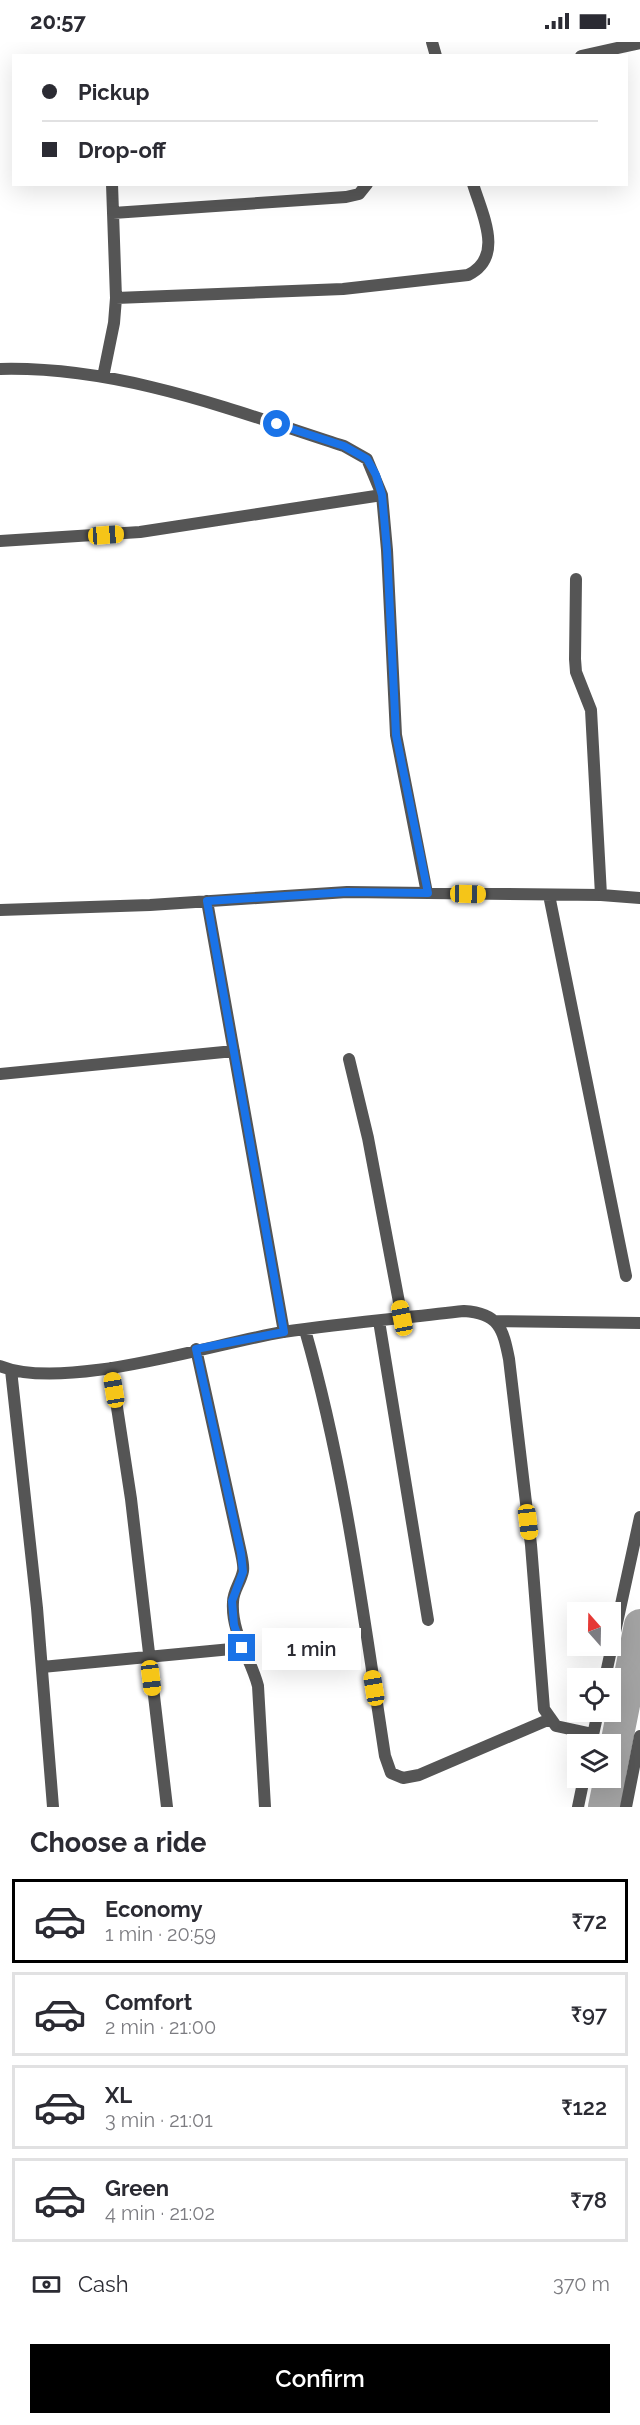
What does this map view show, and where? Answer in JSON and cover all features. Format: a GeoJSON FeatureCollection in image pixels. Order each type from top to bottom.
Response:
{"type":"FeatureCollection","features":[{"type":"Feature","properties":{"kind":"street"},"geometry":{"type":"LineString","coordinates":[[590,54],[640,43]]}},
{"type":"Feature","properties":{"kind":"street"},"geometry":{"type":"LineString","coordinates":[[103,377],[111,343],[116,298],[112,186]]}},
{"type":"Feature","properties":{"kind":"street"},"geometry":{"type":"LineString","coordinates":[[113,213],[346,197],[359,194],[365,186]]}},
{"type":"Feature","properties":{"kind":"street"},"geometry":{"type":"LineString","coordinates":[[116,298],[343,289],[468,275],[479,269],[486,260],[489,245],[474,186]]}},
{"type":"Feature","properties":{"kind":"street"},"geometry":{"type":"LineString","coordinates":[[0,369],[82,373],[165,389],[344,446],[367,459],[382,495],[396,735],[428,893]]}},
{"type":"Feature","properties":{"kind":"street"},"geometry":{"type":"LineString","coordinates":[[0,541],[140,532],[382,495]]}},
{"type":"Feature","properties":{"kind":"street"},"geometry":{"type":"LineString","coordinates":[[576,579],[576,672],[591,710],[602,895]]}},
{"type":"Feature","properties":{"kind":"street"},"geometry":{"type":"LineString","coordinates":[[0,910],[347,892],[602,895],[640,898]]}},
{"type":"Feature","properties":{"kind":"street"},"geometry":{"type":"LineString","coordinates":[[549,895],[626,1276]]}},
{"type":"Feature","properties":{"kind":"street"},"geometry":{"type":"LineString","coordinates":[[207,901],[284,1332]]}},
{"type":"Feature","properties":{"kind":"street"},"geometry":{"type":"LineString","coordinates":[[0,1074],[234,1051]]}},
{"type":"Feature","properties":{"kind":"street"},"geometry":{"type":"LineString","coordinates":[[349,1059],[368,1138],[402,1318]]}},
{"type":"Feature","properties":{"kind":"street"},"geometry":{"type":"LineString","coordinates":[[53,1807],[42,1667],[6,1368],[52,1374],[111,1368],[284,1332],[464,1311],[482,1312],[496,1321],[504,1336],[509,1359],[531,1545],[544,1709],[550,1719],[562,1728],[578,1734]]}},
{"type":"Feature","properties":{"kind":"street"},"geometry":{"type":"LineString","coordinates":[[379,1321],[428,1620]]}},
{"type":"Feature","properties":{"kind":"street"},"geometry":{"type":"LineString","coordinates":[[496,1321],[640,1323]]}},
{"type":"Feature","properties":{"kind":"street"},"geometry":{"type":"LineString","coordinates":[[305,1330],[326,1400],[343,1484],[385,1756],[391,1773],[403,1778],[419,1774],[550,1719]]}},
{"type":"Feature","properties":{"kind":"street"},"geometry":{"type":"LineString","coordinates":[[196,1349],[241,1553],[243,1572],[232,1601],[234,1625],[242,1648],[253,1667],[258,1686],[265,1807]]}},
{"type":"Feature","properties":{"kind":"street"},"geometry":{"type":"LineString","coordinates":[[111,1368],[131,1499],[166,1807]]}},
{"type":"Feature","properties":{"kind":"street"},"geometry":{"type":"LineString","coordinates":[[607,1668],[640,1517]]}},
{"type":"Feature","properties":{"kind":"street"},"geometry":{"type":"LineString","coordinates":[[42,1667],[242,1648]]}},
{"type":"Feature","properties":{"kind":"street"},"geometry":{"type":"LineString","coordinates":[[626,1807],[640,1736]]}},
{"type":"Feature","properties":{"kind":"street"},"geometry":{"type":"LineString","coordinates":[[578,1807],[582,1788]]}},
{"type":"Feature","properties":{"kind":"waterway"},"geometry":{"type":"LineString","coordinates":[[618,1734],[640,1625]]}},
{"type":"Feature","properties":{"kind":"waterway"},"geometry":{"type":"LineString","coordinates":[[604,1807],[608,1788]]}},
{"type":"Feature","properties":{"kind":"route"},"geometry":{"type":"LineString","coordinates":[[242,1648],[234,1625],[232,1601],[243,1572],[241,1553],[196,1349],[284,1332],[207,901],[347,892],[428,893],[396,735],[387,550],[382,495],[376,475],[367,459],[344,446],[277,424]]}}]}
